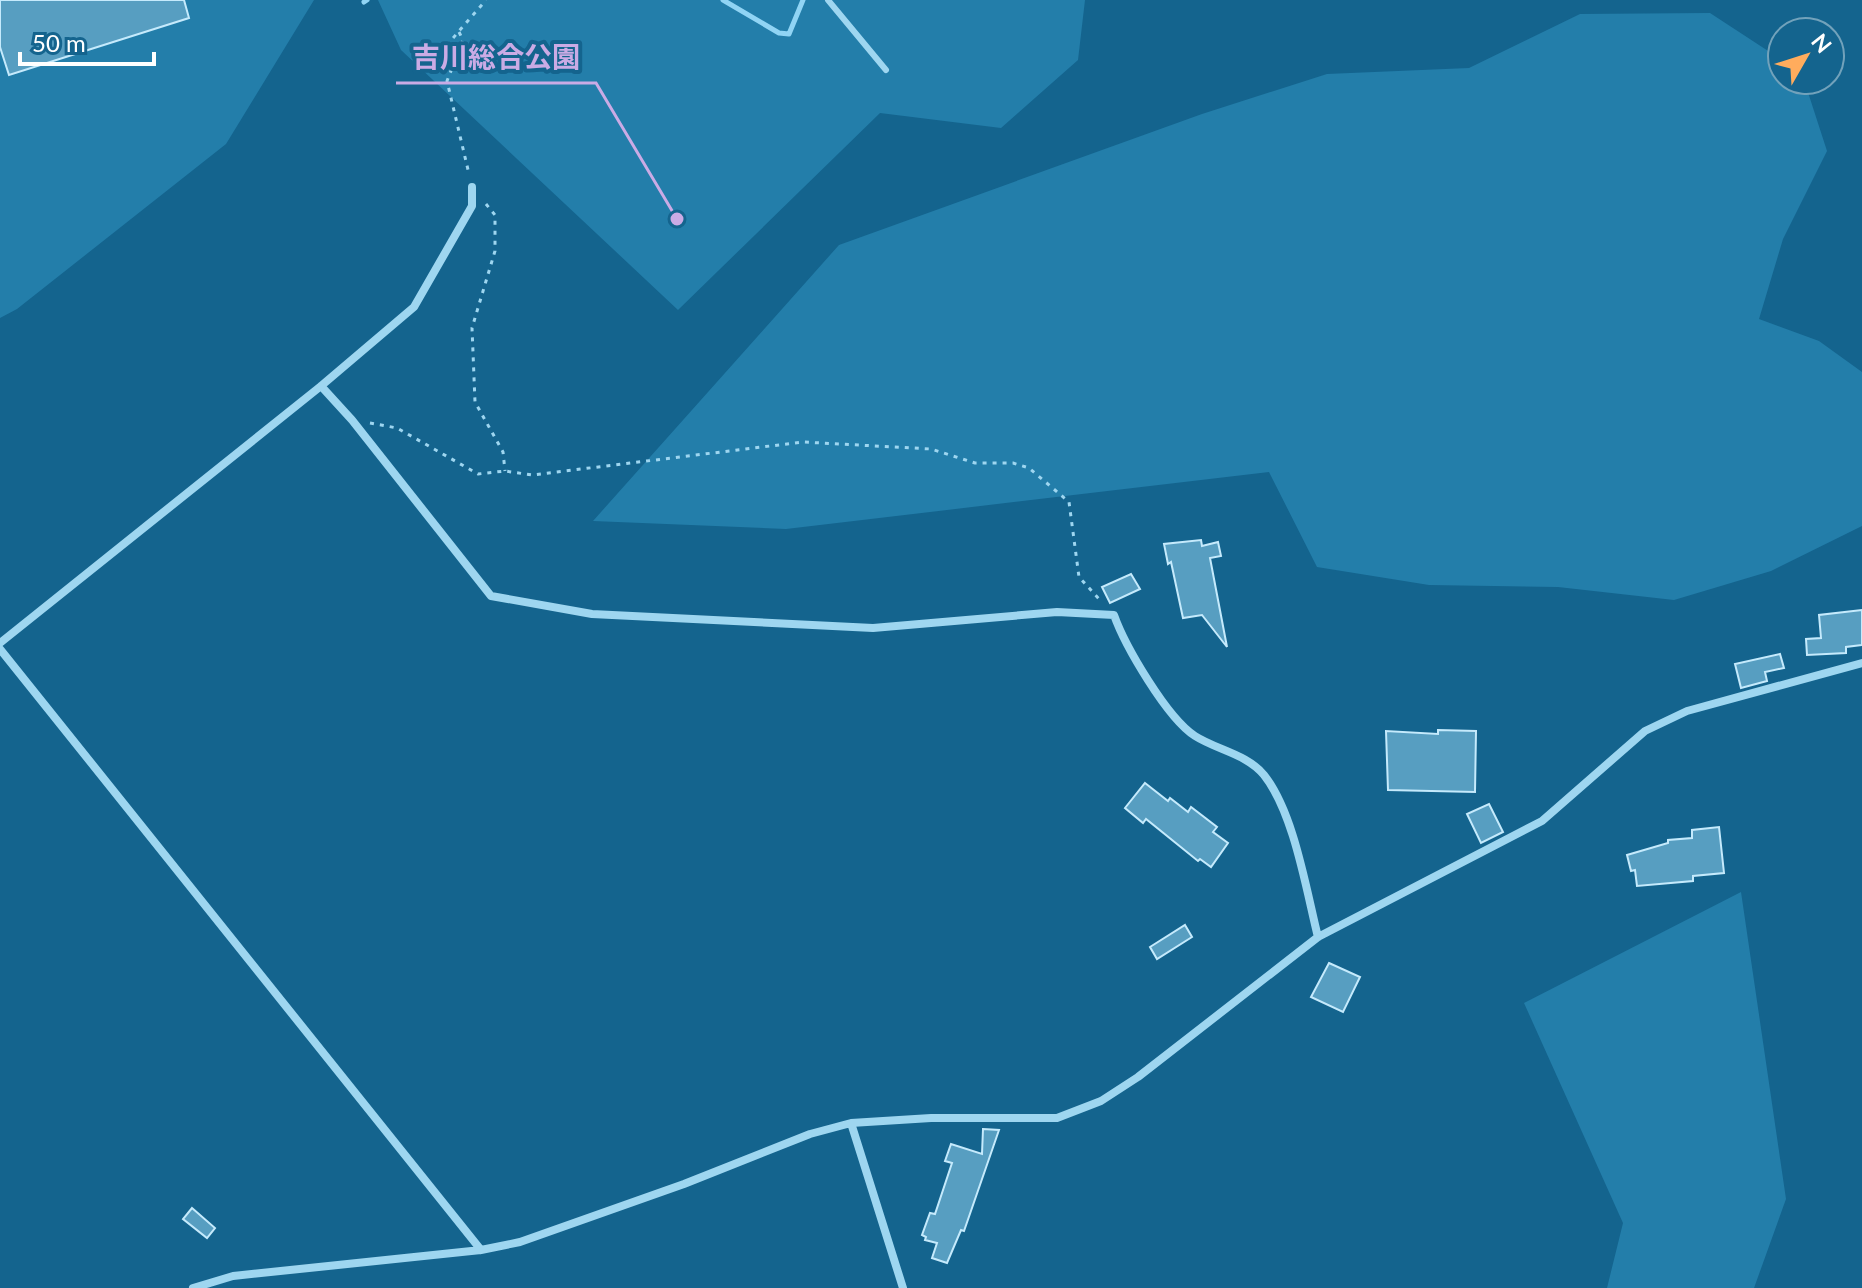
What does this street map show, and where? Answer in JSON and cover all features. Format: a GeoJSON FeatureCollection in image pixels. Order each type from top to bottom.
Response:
{"type":"FeatureCollection","features":[{"type":"Feature","properties":{"kind":"street"},"geometry":{"type":"LineString","coordinates":[[0,643],[321,386],[414,307],[472,206],[472,187]]}},
{"type":"Feature","properties":{"kind":"street"},"geometry":{"type":"LineString","coordinates":[[321,386],[352,420],[491,596],[592,614],[873,628],[1057,612],[1114,615],[1120,633],[1175,718],[1194,735],[1250,762],[1262,773],[1280,800],[1318,937]]}},
{"type":"Feature","properties":{"kind":"street"},"geometry":{"type":"LineString","coordinates":[[0,649],[481,1250]]}},
{"type":"Feature","properties":{"kind":"street"},"geometry":{"type":"LineString","coordinates":[[193,1288],[233,1276],[481,1250],[520,1242],[684,1184],[810,1134],[851,1123],[931,1118],[1057,1118],[1101,1101],[1138,1077],[1318,937],[1542,821],[1645,731],[1687,711],[1862,663]]}},
{"type":"Feature","properties":{"kind":"street"},"geometry":{"type":"LineString","coordinates":[[851,1123],[903,1288]]}},
{"type":"Feature","properties":{"kind":"lane"},"geometry":{"type":"LineString","coordinates":[[828,0],[886,70]]}},
{"type":"Feature","properties":{"kind":"path"},"geometry":{"type":"LineString","coordinates":[[440,53],[486,0]]}},
{"type":"Feature","properties":{"kind":"path"},"geometry":{"type":"LineString","coordinates":[[459,32],[463,40],[447,81],[472,187],[495,215],[495,251],[472,328],[475,402],[503,452],[505,471]]}},
{"type":"Feature","properties":{"kind":"path"},"geometry":{"type":"LineString","coordinates":[[352,420],[397,428],[478,474],[505,471],[532,475],[803,442],[931,449],[975,463],[1013,463],[1029,468],[1069,502],[1079,577],[1114,615]]}},
{"type":"Feature","properties":{"kind":"shaded area"},"geometry":{"type":"Polygon","coordinates":[[[0,0],[314,0],[226,144],[17,309],[0,318],[0,0]]]}},
{"type":"Feature","properties":{"kind":"shaded area"},"geometry":{"type":"Polygon","coordinates":[[[378,0],[1085,0],[1078,60],[1001,128],[880,113],[678,310],[401,50],[378,0]]]}},
{"type":"Feature","properties":{"kind":"shaded area"},"geometry":{"type":"Polygon","coordinates":[[[1710,13],[1766,50],[1766,96],[1809,96],[1827,151],[1783,239],[1759,319],[1819,341],[1862,372],[1862,526],[1771,571],[1674,600],[1558,587],[1429,585],[1317,567],[1269,472],[786,529],[593,521],[839,245],[1202,114],[1327,74],[1469,68],[1580,14],[1710,13]]]}},
{"type":"Feature","properties":{"kind":"shaded area"},"geometry":{"type":"Polygon","coordinates":[[[1741,892],[1786,1199],[1754,1288],[1607,1288],[1623,1223],[1524,1003],[1741,892]]]}},
{"type":"Feature","properties":{"kind":"building"},"geometry":{"type":"Polygon","coordinates":[[[0,0],[184,0],[189,18],[9,75],[0,47],[0,0]]]}},
{"type":"Feature","properties":{"kind":"building"},"geometry":{"type":"Polygon","coordinates":[[[1201,540],[1202,546],[1218,542],[1221,556],[1210,558],[1227,647],[1202,615],[1183,618],[1171,562],[1168,564],[1164,544],[1201,540]]]}},
{"type":"Feature","properties":{"kind":"building"},"geometry":{"type":"Polygon","coordinates":[[[1131,574],[1140,589],[1110,603],[1102,587],[1131,574]]]}},
{"type":"Feature","properties":{"kind":"building"},"geometry":{"type":"Polygon","coordinates":[[[1862,610],[1862,645],[1846,647],[1846,653],[1807,655],[1806,639],[1821,638],[1819,615],[1862,610]]]}},
{"type":"Feature","properties":{"kind":"building"},"geometry":{"type":"Polygon","coordinates":[[[1780,654],[1784,668],[1765,672],[1767,681],[1741,688],[1735,664],[1780,654]]]}},
{"type":"Feature","properties":{"kind":"building"},"geometry":{"type":"Polygon","coordinates":[[[1438,730],[1476,731],[1475,792],[1388,790],[1386,731],[1438,734],[1438,730]]]}},
{"type":"Feature","properties":{"kind":"building"},"geometry":{"type":"Polygon","coordinates":[[[1145,783],[1188,812],[1191,807],[1217,827],[1213,832],[1228,843],[1211,867],[1200,859],[1198,861],[1146,819],[1143,823],[1125,808],[1145,783]]]}},
{"type":"Feature","properties":{"kind":"building"},"geometry":{"type":"Polygon","coordinates":[[[1489,804],[1503,832],[1481,843],[1467,814],[1489,804]]]}},
{"type":"Feature","properties":{"kind":"building"},"geometry":{"type":"Polygon","coordinates":[[[1719,827],[1724,873],[1693,876],[1693,881],[1637,886],[1635,870],[1631,871],[1627,855],[1668,843],[1668,840],[1692,838],[1692,830],[1719,827]]]}},
{"type":"Feature","properties":{"kind":"building"},"geometry":{"type":"Polygon","coordinates":[[[1185,925],[1192,937],[1157,959],[1150,947],[1185,925]]]}},
{"type":"Feature","properties":{"kind":"building"},"geometry":{"type":"Polygon","coordinates":[[[1329,963],[1360,977],[1343,1012],[1311,997],[1329,963]]]}},
{"type":"Feature","properties":{"kind":"building"},"geometry":{"type":"Polygon","coordinates":[[[983,1129],[999,1130],[964,1231],[961,1230],[947,1263],[932,1258],[937,1243],[925,1240],[926,1237],[922,1235],[930,1213],[935,1214],[952,1163],[945,1161],[951,1144],[982,1154],[983,1129]]]}},
{"type":"Feature","properties":{"kind":"building"},"geometry":{"type":"Polygon","coordinates":[[[192,1208],[215,1228],[207,1238],[183,1219],[192,1208]]]}},
{"type":"Feature","properties":{"kind":"waterway"},"geometry":{"type":"LineString","coordinates":[[723,0],[779,33],[789,34],[803,0]]}},
{"type":"Feature","properties":{"kind":"place","name":"吉川総合公園"},"geometry":{"type":"Point","coordinates":[677,219]}}]}
